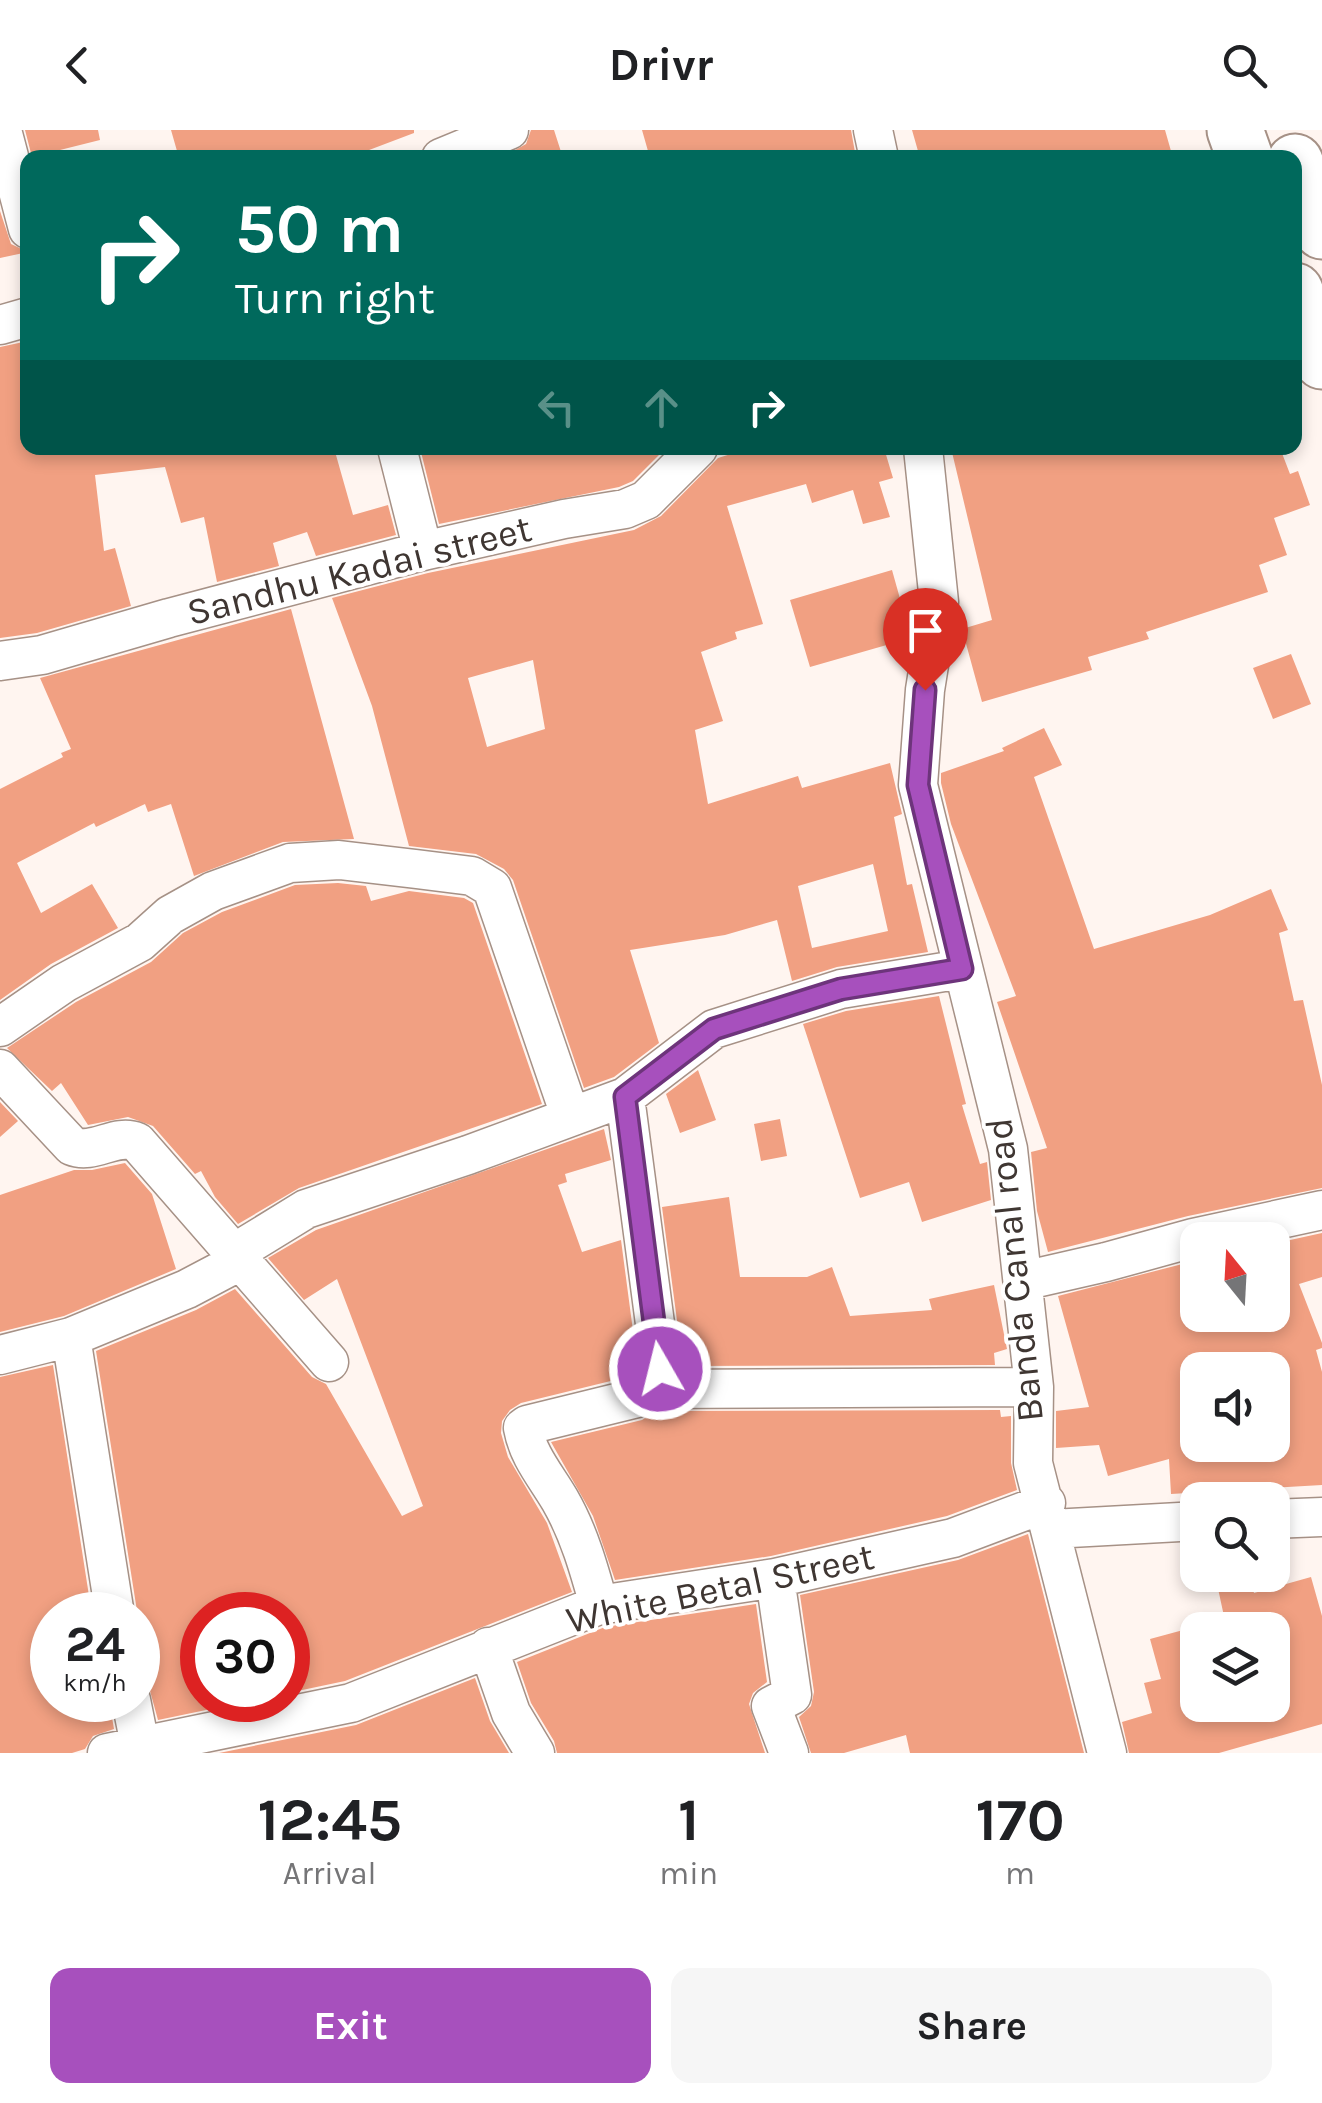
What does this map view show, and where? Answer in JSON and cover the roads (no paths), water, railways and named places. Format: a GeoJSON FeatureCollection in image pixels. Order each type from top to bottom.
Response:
{"type":"FeatureCollection","features":[{"type":"Feature","properties":{"kind":"main road"},"geometry":{"type":"LineString","coordinates":[[1302,180],[1322,231]]}},
{"type":"Feature","properties":{"kind":"main road"},"geometry":{"type":"LineString","coordinates":[[1302,309],[1322,361]]}},
{"type":"Feature","properties":{"kind":"street"},"geometry":{"type":"LineString","coordinates":[[2,130],[20,199]]}},
{"type":"Feature","properties":{"kind":"street"},"geometry":{"type":"LineString","coordinates":[[460,150],[509,130]]}},
{"type":"Feature","properties":{"kind":"street"},"geometry":{"type":"LineString","coordinates":[[399,455],[423,551]]}},
{"type":"Feature","properties":{"kind":"street","name":"Sandhu Kadai street"},"geometry":{"type":"LineString","coordinates":[[0,661],[42,655],[423,551],[625,509],[646,500],[691,455]]}},
{"type":"Feature","properties":{"kind":"street","name":"Banda Canal road"},"geometry":{"type":"LineString","coordinates":[[924,455],[939,602],[925,690],[918,785],[1008,1149],[1034,1387],[1033,1463],[1107,1753]]}},
{"type":"Feature","properties":{"kind":"street"},"geometry":{"type":"LineString","coordinates":[[0,1027],[64,983],[140,942],[170,915],[198,899],[290,863],[339,860],[472,876],[492,888],[570,1116]]}},
{"type":"Feature","properties":{"kind":"street"},"geometry":{"type":"LineString","coordinates":[[0,1355],[71,1337],[187,1289],[242,1260],[249,1244],[306,1209],[625,1097],[714,1029],[841,989],[962,969]]}},
{"type":"Feature","properties":{"kind":"street"},"geometry":{"type":"LineString","coordinates":[[0,1069],[72,1146],[89,1149],[134,1140],[329,1362]]}},
{"type":"Feature","properties":{"kind":"street"},"geometry":{"type":"LineString","coordinates":[[599,1605],[587,1559],[559,1499],[537,1467],[523,1428],[637,1398],[658,1382],[660,1369],[625,1097]]}},
{"type":"Feature","properties":{"kind":"street"},"geometry":{"type":"LineString","coordinates":[[1023,1281],[1322,1210]]}},
{"type":"Feature","properties":{"kind":"street"},"geometry":{"type":"LineString","coordinates":[[71,1337],[111,1592]]}},
{"type":"Feature","properties":{"kind":"street"},"geometry":{"type":"LineString","coordinates":[[651,1389],[1034,1387]]}},
{"type":"Feature","properties":{"kind":"street","name":"White Betal Street"},"geometry":{"type":"LineString","coordinates":[[123,1749],[215,1742],[350,1702],[599,1605],[776,1578],[1049,1516],[1180,1520]]}},
{"type":"Feature","properties":{"kind":"street"},"geometry":{"type":"LineString","coordinates":[[1290,1518],[1322,1517]]}},
{"type":"Feature","properties":{"kind":"street"},"geometry":{"type":"LineString","coordinates":[[776,1578],[792,1695],[771,1706],[789,1753]]}},
{"type":"Feature","properties":{"kind":"street"},"geometry":{"type":"LineString","coordinates":[[488,1648],[512,1713],[535,1753]]}},
{"type":"Feature","properties":{"kind":"street"},"geometry":{"type":"LineString","coordinates":[[123,1749],[127,1722]]}}]}
